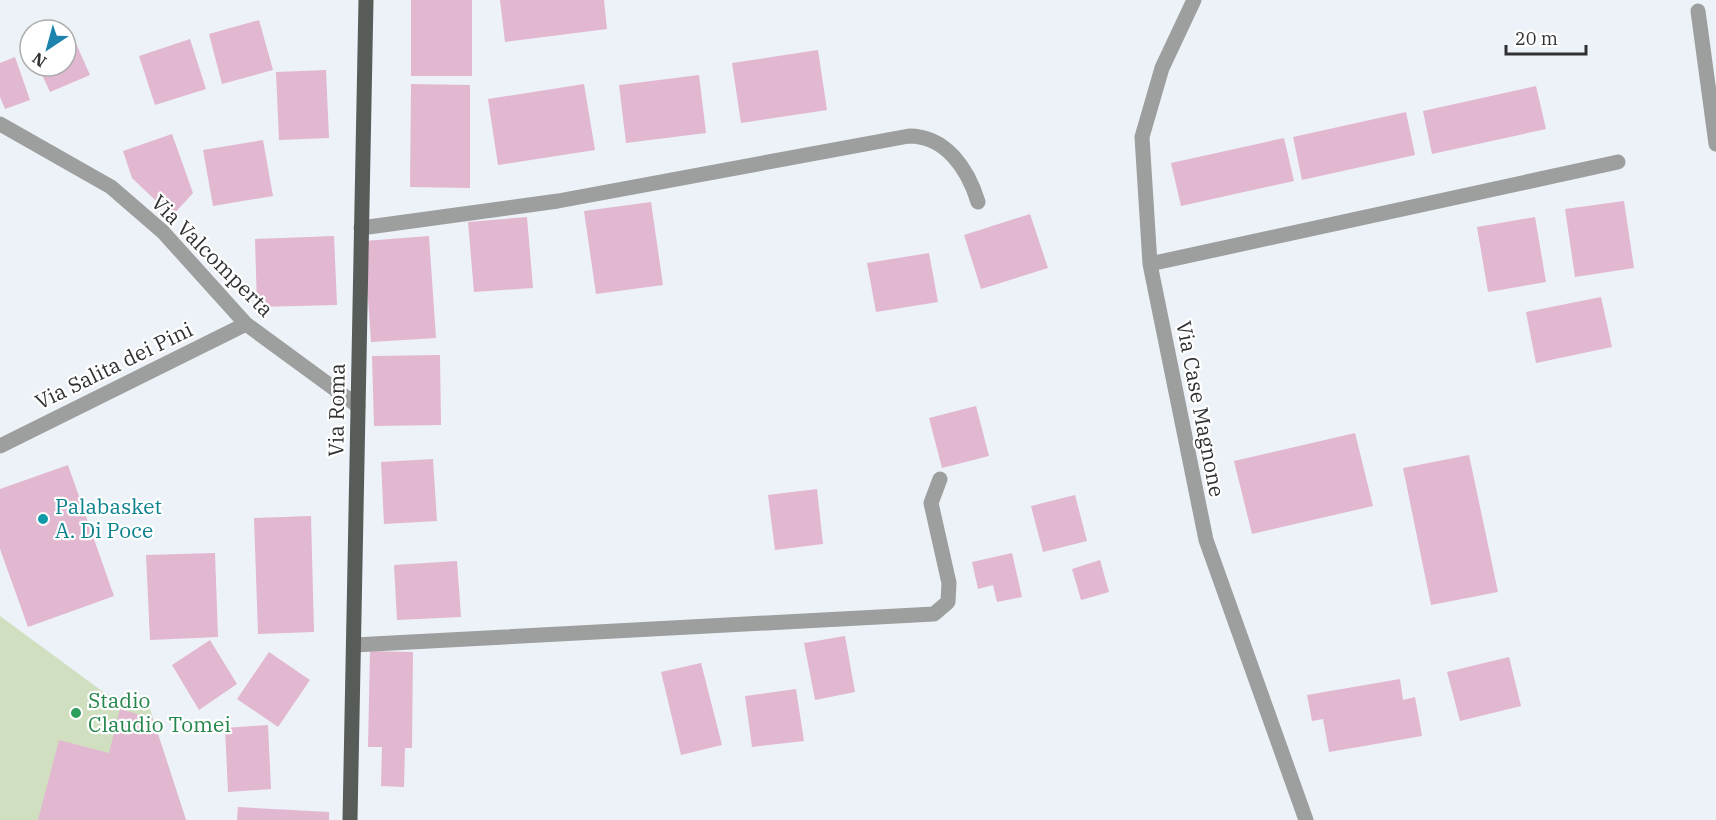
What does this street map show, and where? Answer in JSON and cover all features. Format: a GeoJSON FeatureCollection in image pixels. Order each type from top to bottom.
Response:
{"type":"FeatureCollection","features":[{"type":"Feature","properties":{"kind":"main road","name":"Via Roma"},"geometry":{"type":"LineString","coordinates":[[350,820],[366,0]]}},
{"type":"Feature","properties":{"kind":"street","name":"Via Case Magnone"},"geometry":{"type":"LineString","coordinates":[[1194,0],[1162,68],[1142,137],[1150,264],[1206,540],[1306,820]]}},
{"type":"Feature","properties":{"kind":"street"},"geometry":{"type":"LineString","coordinates":[[1698,11],[1716,144]]}},
{"type":"Feature","properties":{"kind":"street","name":"Via Valcomperta"},"geometry":{"type":"LineString","coordinates":[[0,124],[111,187],[163,232],[246,324],[358,406]]}},
{"type":"Feature","properties":{"kind":"street"},"geometry":{"type":"LineString","coordinates":[[361,228],[558,201],[909,136],[927,139],[944,148],[959,162],[978,202]]}},
{"type":"Feature","properties":{"kind":"street"},"geometry":{"type":"LineString","coordinates":[[1150,264],[1618,162]]}},
{"type":"Feature","properties":{"kind":"street","name":"Via Salita dei Pini"},"geometry":{"type":"LineString","coordinates":[[0,446],[246,324]]}},
{"type":"Feature","properties":{"kind":"street"},"geometry":{"type":"LineString","coordinates":[[354,645],[934,614],[948,602],[949,583],[931,503],[940,479]]}},
{"type":"Feature","properties":{"kind":"green space","name":"Stadio Claudio Tomei"},"geometry":{"type":"Polygon","coordinates":[[[0,616],[106,694],[149,706],[186,820],[0,820],[0,616]]]}},
{"type":"Feature","properties":{"kind":"building"},"geometry":{"type":"Polygon","coordinates":[[[411,0],[472,0],[472,76],[411,76],[411,0]]]}},
{"type":"Feature","properties":{"kind":"building"},"geometry":{"type":"Polygon","coordinates":[[[500,0],[604,0],[607,29],[505,42],[500,0]]]}},
{"type":"Feature","properties":{"kind":"building"},"geometry":{"type":"Polygon","coordinates":[[[259,20],[273,70],[222,84],[209,34],[259,20]]]}},
{"type":"Feature","properties":{"kind":"building"},"geometry":{"type":"Polygon","coordinates":[[[190,39],[206,89],[155,105],[139,56],[190,39]]]}},
{"type":"Feature","properties":{"kind":"building"},"geometry":{"type":"Polygon","coordinates":[[[78,48],[90,75],[50,92],[44,78],[78,78],[78,48]]]}},
{"type":"Feature","properties":{"kind":"building"},"geometry":{"type":"Polygon","coordinates":[[[818,50],[827,110],[741,123],[732,63],[818,50]]]}},
{"type":"Feature","properties":{"kind":"building"},"geometry":{"type":"Polygon","coordinates":[[[15,57],[18,78],[22,78],[30,100],[5,109],[0,97],[0,63],[15,57]]]}},
{"type":"Feature","properties":{"kind":"building"},"geometry":{"type":"Polygon","coordinates":[[[326,70],[329,138],[279,140],[276,72],[326,70]]]}},
{"type":"Feature","properties":{"kind":"building"},"geometry":{"type":"Polygon","coordinates":[[[699,75],[706,133],[626,143],[619,85],[699,75]]]}},
{"type":"Feature","properties":{"kind":"building"},"geometry":{"type":"Polygon","coordinates":[[[411,84],[470,85],[470,188],[410,187],[411,84]]]}},
{"type":"Feature","properties":{"kind":"building"},"geometry":{"type":"Polygon","coordinates":[[[584,84],[595,150],[498,165],[488,99],[584,84]]]}},
{"type":"Feature","properties":{"kind":"building"},"geometry":{"type":"Polygon","coordinates":[[[1536,86],[1546,129],[1432,154],[1423,111],[1536,86]]]}},
{"type":"Feature","properties":{"kind":"building"},"geometry":{"type":"Polygon","coordinates":[[[1406,112],[1415,155],[1302,180],[1293,137],[1406,112]]]}},
{"type":"Feature","properties":{"kind":"building"},"geometry":{"type":"Polygon","coordinates":[[[172,134],[193,193],[172,216],[132,178],[123,151],[172,134]]]}},
{"type":"Feature","properties":{"kind":"building"},"geometry":{"type":"Polygon","coordinates":[[[1284,138],[1294,181],[1181,206],[1171,163],[1284,138]]]}},
{"type":"Feature","properties":{"kind":"building"},"geometry":{"type":"Polygon","coordinates":[[[263,140],[273,196],[213,206],[203,150],[263,140]]]}},
{"type":"Feature","properties":{"kind":"building"},"geometry":{"type":"Polygon","coordinates":[[[1624,201],[1634,268],[1575,277],[1565,209],[1624,201]]]}},
{"type":"Feature","properties":{"kind":"building"},"geometry":{"type":"Polygon","coordinates":[[[651,202],[663,285],[596,294],[584,211],[651,202]]]}},
{"type":"Feature","properties":{"kind":"building"},"geometry":{"type":"Polygon","coordinates":[[[1030,214],[1048,268],[981,289],[964,235],[1030,214]]]}},
{"type":"Feature","properties":{"kind":"building"},"geometry":{"type":"Polygon","coordinates":[[[527,217],[533,288],[474,292],[468,222],[527,217]]]}},
{"type":"Feature","properties":{"kind":"building"},"geometry":{"type":"Polygon","coordinates":[[[1535,217],[1546,282],[1488,292],[1477,227],[1535,217]]]}},
{"type":"Feature","properties":{"kind":"building"},"geometry":{"type":"Polygon","coordinates":[[[334,236],[337,305],[257,307],[255,239],[334,236]]]}},
{"type":"Feature","properties":{"kind":"building"},"geometry":{"type":"Polygon","coordinates":[[[429,236],[436,338],[371,342],[364,241],[429,236]]]}},
{"type":"Feature","properties":{"kind":"building"},"geometry":{"type":"Polygon","coordinates":[[[929,253],[938,302],[876,312],[867,263],[929,253]]]}},
{"type":"Feature","properties":{"kind":"building"},"geometry":{"type":"Polygon","coordinates":[[[1601,297],[1612,347],[1536,363],[1526,312],[1601,297]]]}},
{"type":"Feature","properties":{"kind":"building"},"geometry":{"type":"Polygon","coordinates":[[[440,355],[441,425],[374,426],[372,356],[440,355]]]}},
{"type":"Feature","properties":{"kind":"building"},"geometry":{"type":"Polygon","coordinates":[[[976,406],[989,456],[942,468],[929,418],[976,406]]]}},
{"type":"Feature","properties":{"kind":"building"},"geometry":{"type":"Polygon","coordinates":[[[1355,433],[1373,506],[1252,534],[1234,461],[1355,433]]]}},
{"type":"Feature","properties":{"kind":"building"},"geometry":{"type":"Polygon","coordinates":[[[1469,455],[1498,592],[1431,605],[1403,468],[1469,455]]]}},
{"type":"Feature","properties":{"kind":"building"},"geometry":{"type":"Polygon","coordinates":[[[433,459],[437,521],[384,524],[381,462],[433,459]]]}},
{"type":"Feature","properties":{"kind":"building","name":"Palabasket A. Di Poce"},"geometry":{"type":"Polygon","coordinates":[[[68,465],[114,596],[28,627],[0,549],[0,489],[68,465]]]}},
{"type":"Feature","properties":{"kind":"building"},"geometry":{"type":"Polygon","coordinates":[[[817,489],[823,544],[775,550],[768,495],[817,489]]]}},
{"type":"Feature","properties":{"kind":"building"},"geometry":{"type":"Polygon","coordinates":[[[1075,495],[1087,541],[1043,552],[1031,506],[1075,495]]]}},
{"type":"Feature","properties":{"kind":"building"},"geometry":{"type":"Polygon","coordinates":[[[311,516],[314,632],[258,634],[254,518],[311,516]]]}},
{"type":"Feature","properties":{"kind":"building"},"geometry":{"type":"Polygon","coordinates":[[[215,553],[218,637],[150,640],[146,555],[215,553]]]}},
{"type":"Feature","properties":{"kind":"building"},"geometry":{"type":"Polygon","coordinates":[[[1012,553],[1022,597],[997,602],[993,585],[978,589],[972,562],[1012,553]]]}},
{"type":"Feature","properties":{"kind":"building"},"geometry":{"type":"Polygon","coordinates":[[[1100,560],[1109,592],[1081,600],[1072,569],[1100,560]]]}},
{"type":"Feature","properties":{"kind":"building"},"geometry":{"type":"Polygon","coordinates":[[[457,561],[461,617],[397,620],[394,565],[457,561]]]}},
{"type":"Feature","properties":{"kind":"building"},"geometry":{"type":"Polygon","coordinates":[[[845,636],[855,692],[815,700],[804,643],[845,636]]]}},
{"type":"Feature","properties":{"kind":"building"},"geometry":{"type":"Polygon","coordinates":[[[210,640],[237,684],[199,710],[172,665],[210,640]]]}},
{"type":"Feature","properties":{"kind":"building"},"geometry":{"type":"Polygon","coordinates":[[[370,651],[413,652],[412,748],[405,748],[404,787],[381,786],[382,747],[368,747],[370,651]]]}},
{"type":"Feature","properties":{"kind":"building"},"geometry":{"type":"Polygon","coordinates":[[[269,652],[310,680],[278,727],[237,699],[269,652]]]}},
{"type":"Feature","properties":{"kind":"building"},"geometry":{"type":"Polygon","coordinates":[[[1509,657],[1521,706],[1460,721],[1447,672],[1509,657]]]}},
{"type":"Feature","properties":{"kind":"building"},"geometry":{"type":"Polygon","coordinates":[[[701,663],[722,745],[681,755],[661,672],[701,663]]]}},
{"type":"Feature","properties":{"kind":"building"},"geometry":{"type":"Polygon","coordinates":[[[1400,679],[1403,700],[1415,697],[1422,736],[1329,752],[1323,719],[1312,721],[1307,695],[1400,679]]]}},
{"type":"Feature","properties":{"kind":"building"},"geometry":{"type":"Polygon","coordinates":[[[796,689],[804,741],[752,747],[745,696],[796,689]]]}},
{"type":"Feature","properties":{"kind":"building"},"geometry":{"type":"Polygon","coordinates":[[[120,709],[153,719],[186,820],[38,820],[59,740],[109,753],[120,709]]]}},
{"type":"Feature","properties":{"kind":"building"},"geometry":{"type":"Polygon","coordinates":[[[268,725],[271,789],[228,792],[225,728],[268,725]]]}},
{"type":"Feature","properties":{"kind":"building"},"geometry":{"type":"Polygon","coordinates":[[[238,807],[329,812],[329,820],[237,820],[238,807]]]}},
{"type":"Feature","properties":{"kind":"place","name":"Palabasket A. Di Poce"},"geometry":{"type":"Point","coordinates":[43,519]}},
{"type":"Feature","properties":{"kind":"place","name":"Stadio Claudio Tomei"},"geometry":{"type":"Point","coordinates":[76,713]}}]}
